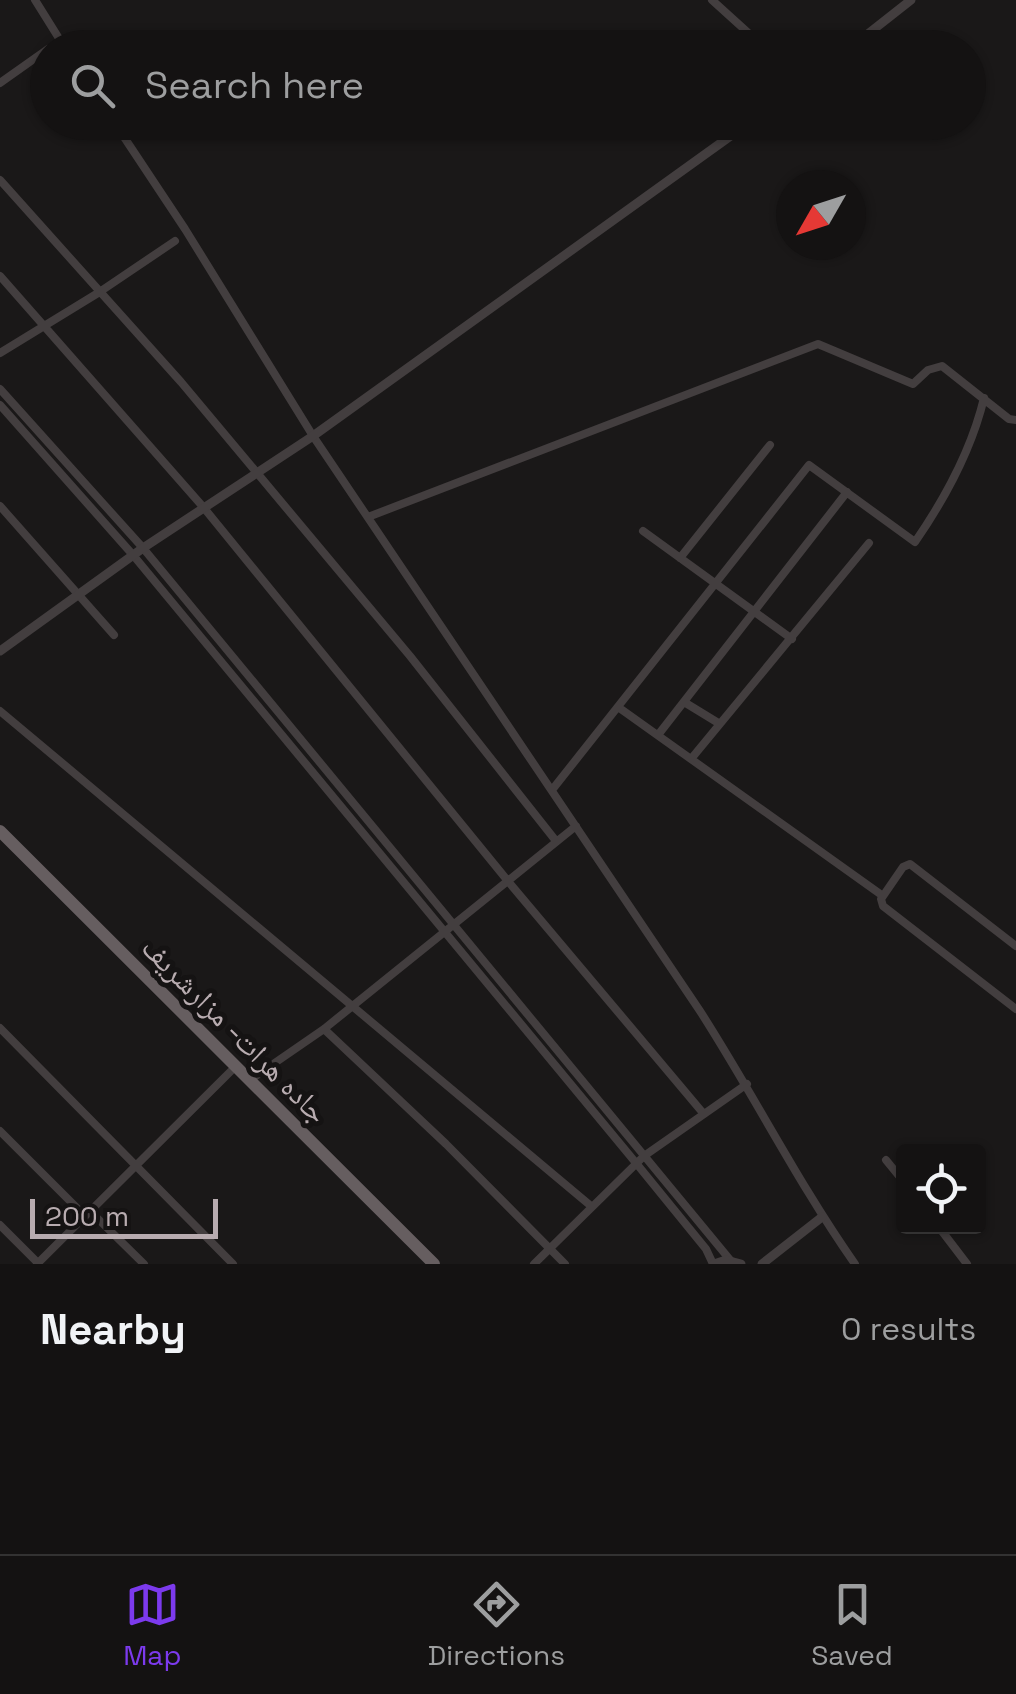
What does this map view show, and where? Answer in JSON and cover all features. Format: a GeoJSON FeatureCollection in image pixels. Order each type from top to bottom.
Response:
{"type":"FeatureCollection","features":[{"type":"Feature","properties":{"kind":"highway","name":"جاده هرات- مزارشریف"},"geometry":{"type":"LineString","coordinates":[[0,832],[434,1264]]}},
{"type":"Feature","properties":{"kind":"street"},"geometry":{"type":"LineString","coordinates":[[35,0],[53,30]]}},
{"type":"Feature","properties":{"kind":"street"},"geometry":{"type":"LineString","coordinates":[[712,0],[745,30]]}},
{"type":"Feature","properties":{"kind":"street"},"geometry":{"type":"LineString","coordinates":[[873,30],[911,0]]}},
{"type":"Feature","properties":{"kind":"street"},"geometry":{"type":"LineString","coordinates":[[1,81],[30,61]]}},
{"type":"Feature","properties":{"kind":"street"},"geometry":{"type":"LineString","coordinates":[[126,140],[314,436],[747,1084],[822,1217],[855,1264]]}},
{"type":"Feature","properties":{"kind":"street"},"geometry":{"type":"LineString","coordinates":[[0,651],[143,548],[314,436],[725,140]]}},
{"type":"Feature","properties":{"kind":"street"},"geometry":{"type":"LineString","coordinates":[[0,180],[98,294],[181,382],[410,656],[556,841]]}},
{"type":"Feature","properties":{"kind":"street"},"geometry":{"type":"LineString","coordinates":[[0,353],[98,294],[175,241]]}},
{"type":"Feature","properties":{"kind":"street"},"geometry":{"type":"LineString","coordinates":[[0,276],[204,508],[702,1113]]}},
{"type":"Feature","properties":{"kind":"street"},"geometry":{"type":"LineString","coordinates":[[368,517],[818,344],[913,384],[928,370],[942,366],[1016,420]]}},
{"type":"Feature","properties":{"kind":"street"},"geometry":{"type":"LineString","coordinates":[[0,389],[143,548],[644,1156],[736,1262]]}},
{"type":"Feature","properties":{"kind":"street"},"geometry":{"type":"LineString","coordinates":[[552,790],[809,464],[915,542],[928,524],[977,424],[984,398]]}},
{"type":"Feature","properties":{"kind":"street"},"geometry":{"type":"LineString","coordinates":[[0,405],[133,555],[636,1163],[714,1264],[736,1262]]}},
{"type":"Feature","properties":{"kind":"street"},"geometry":{"type":"LineString","coordinates":[[680,558],[770,444]]}},
{"type":"Feature","properties":{"kind":"street"},"geometry":{"type":"LineString","coordinates":[[658,736],[847,492]]}},
{"type":"Feature","properties":{"kind":"street"},"geometry":{"type":"LineString","coordinates":[[0,506],[114,634]]}},
{"type":"Feature","properties":{"kind":"street"},"geometry":{"type":"LineString","coordinates":[[643,531],[792,638]]}},
{"type":"Feature","properties":{"kind":"street"},"geometry":{"type":"LineString","coordinates":[[690,758],[869,543]]}},
{"type":"Feature","properties":{"kind":"street"},"geometry":{"type":"LineString","coordinates":[[684,702],[720,724]]}},
{"type":"Feature","properties":{"kind":"street"},"geometry":{"type":"LineString","coordinates":[[618,707],[883,896]]}},
{"type":"Feature","properties":{"kind":"street"},"geometry":{"type":"LineString","coordinates":[[0,711],[592,1206]]}},
{"type":"Feature","properties":{"kind":"street"},"geometry":{"type":"LineString","coordinates":[[250,1080],[324,1029],[576,826]]}},
{"type":"Feature","properties":{"kind":"street"},"geometry":{"type":"LineString","coordinates":[[1016,946],[910,864],[883,896],[883,906],[1016,1010]]}},
{"type":"Feature","properties":{"kind":"street"},"geometry":{"type":"LineString","coordinates":[[0,1028],[233,1264]]}},
{"type":"Feature","properties":{"kind":"street"},"geometry":{"type":"LineString","coordinates":[[324,1029],[565,1264]]}},
{"type":"Feature","properties":{"kind":"street"},"geometry":{"type":"LineString","coordinates":[[0,1226],[38,1264],[236,1066]]}},
{"type":"Feature","properties":{"kind":"street"},"geometry":{"type":"LineString","coordinates":[[534,1264],[644,1156],[747,1084]]}},
{"type":"Feature","properties":{"kind":"street"},"geometry":{"type":"LineString","coordinates":[[0,1131],[144,1264]]}},
{"type":"Feature","properties":{"kind":"street"},"geometry":{"type":"LineString","coordinates":[[886,1160],[896,1172]]}},
{"type":"Feature","properties":{"kind":"street"},"geometry":{"type":"LineString","coordinates":[[762,1264],[822,1217]]}},
{"type":"Feature","properties":{"kind":"street"},"geometry":{"type":"LineString","coordinates":[[944,1234],[967,1264]]}},
{"type":"Feature","properties":{"kind":"street"},"geometry":{"type":"LineString","coordinates":[[47,1254],[56,1264]]}}]}
